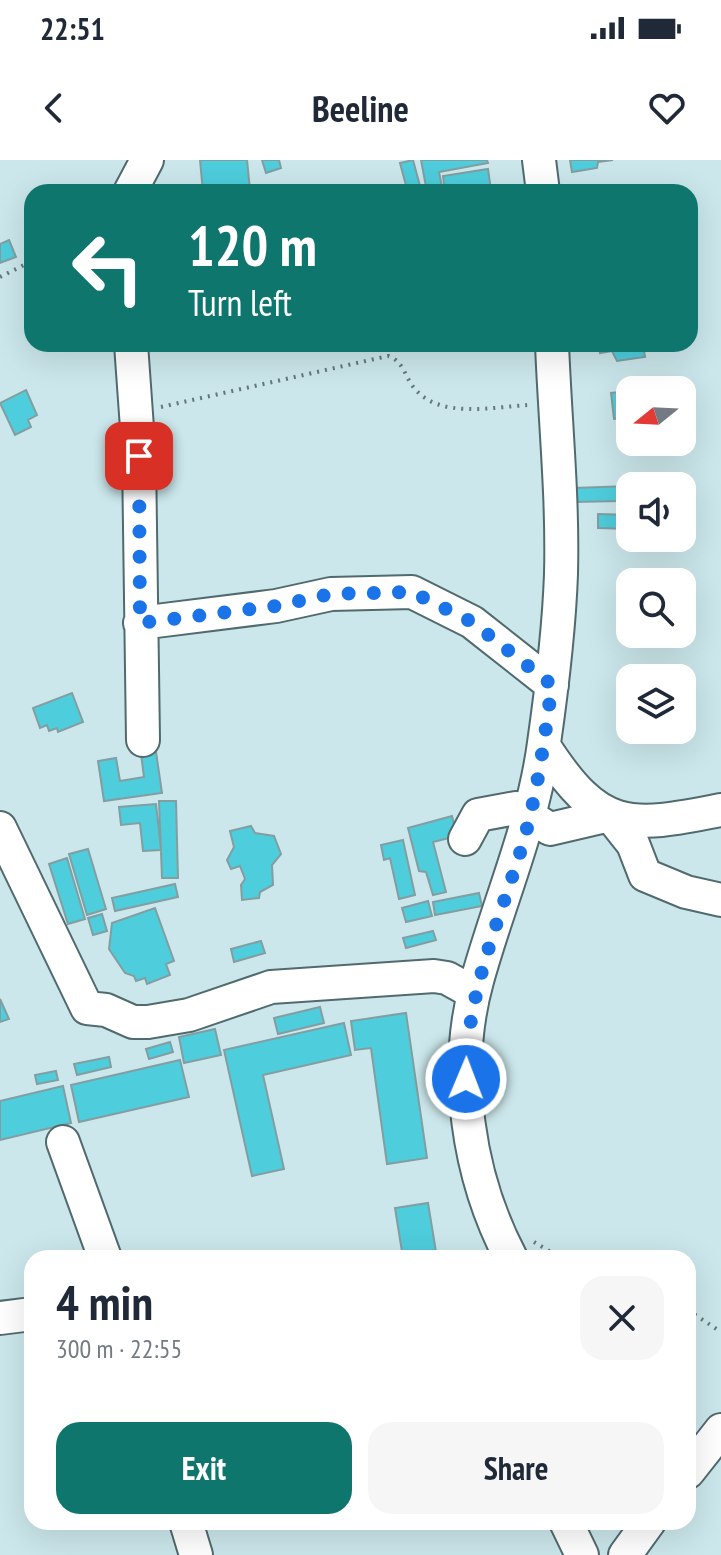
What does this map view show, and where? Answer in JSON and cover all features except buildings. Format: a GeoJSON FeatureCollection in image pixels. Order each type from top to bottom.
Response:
{"type":"FeatureCollection","features":[{"type":"Feature","properties":{"kind":"street"},"geometry":{"type":"LineString","coordinates":[[134,184],[147,160]]}},
{"type":"Feature","properties":{"kind":"street"},"geometry":{"type":"LineString","coordinates":[[539,160],[542,184]]}},
{"type":"Feature","properties":{"kind":"street"},"geometry":{"type":"LineString","coordinates":[[132,352],[142,564],[143,740]]}},
{"type":"Feature","properties":{"kind":"street"},"geometry":{"type":"LineString","coordinates":[[508,1250],[480,1180],[470,1132],[466,1044],[474,993],[529,816],[544,746],[552,685],[561,575],[552,352]]}},
{"type":"Feature","properties":{"kind":"street"},"geometry":{"type":"LineString","coordinates":[[140,623],[276,606],[331,594],[412,592],[472,622],[552,685]]}},
{"type":"Feature","properties":{"kind":"street"},"geometry":{"type":"LineString","coordinates":[[544,746],[579,794],[610,815],[633,844],[645,875],[686,892],[721,900]]}},
{"type":"Feature","properties":{"kind":"street"},"geometry":{"type":"LineString","coordinates":[[465,839],[478,815],[516,808],[550,829],[610,815],[651,822],[721,810]]}},
{"type":"Feature","properties":{"kind":"street"},"geometry":{"type":"LineString","coordinates":[[0,828],[48,934],[87,1008],[106,1010],[133,1022],[162,1021],[271,987],[434,976],[447,978],[474,993]]}},
{"type":"Feature","properties":{"kind":"street"},"geometry":{"type":"LineString","coordinates":[[63,1142],[111,1250]]}},
{"type":"Feature","properties":{"kind":"street"},"geometry":{"type":"LineString","coordinates":[[0,1318],[24,1315]]}},
{"type":"Feature","properties":{"kind":"street"},"geometry":{"type":"LineString","coordinates":[[696,1462],[721,1430]]}},
{"type":"Feature","properties":{"kind":"street"},"geometry":{"type":"LineString","coordinates":[[188,1530],[196,1555]]}},
{"type":"Feature","properties":{"kind":"street"},"geometry":{"type":"LineString","coordinates":[[570,1530],[582,1555]]}},
{"type":"Feature","properties":{"kind":"street"},"geometry":{"type":"LineString","coordinates":[[625,1555],[643,1530]]}},
{"type":"Feature","properties":{"kind":"path"},"geometry":{"type":"LineString","coordinates":[[0,277],[24,265]]}},
{"type":"Feature","properties":{"kind":"path"},"geometry":{"type":"LineString","coordinates":[[136,413],[388,356],[398,361],[417,392],[439,405],[554,404]]}},
{"type":"Feature","properties":{"kind":"path"},"geometry":{"type":"LineString","coordinates":[[696,1315],[721,1332]]}},
{"type":"Feature","properties":{"kind":"route"},"geometry":{"type":"LineString","coordinates":[[139,456],[140,623],[276,606],[355,591],[412,592],[472,622],[552,685],[540,771],[520,853],[474,993],[466,1044],[466,1079]]}}]}
